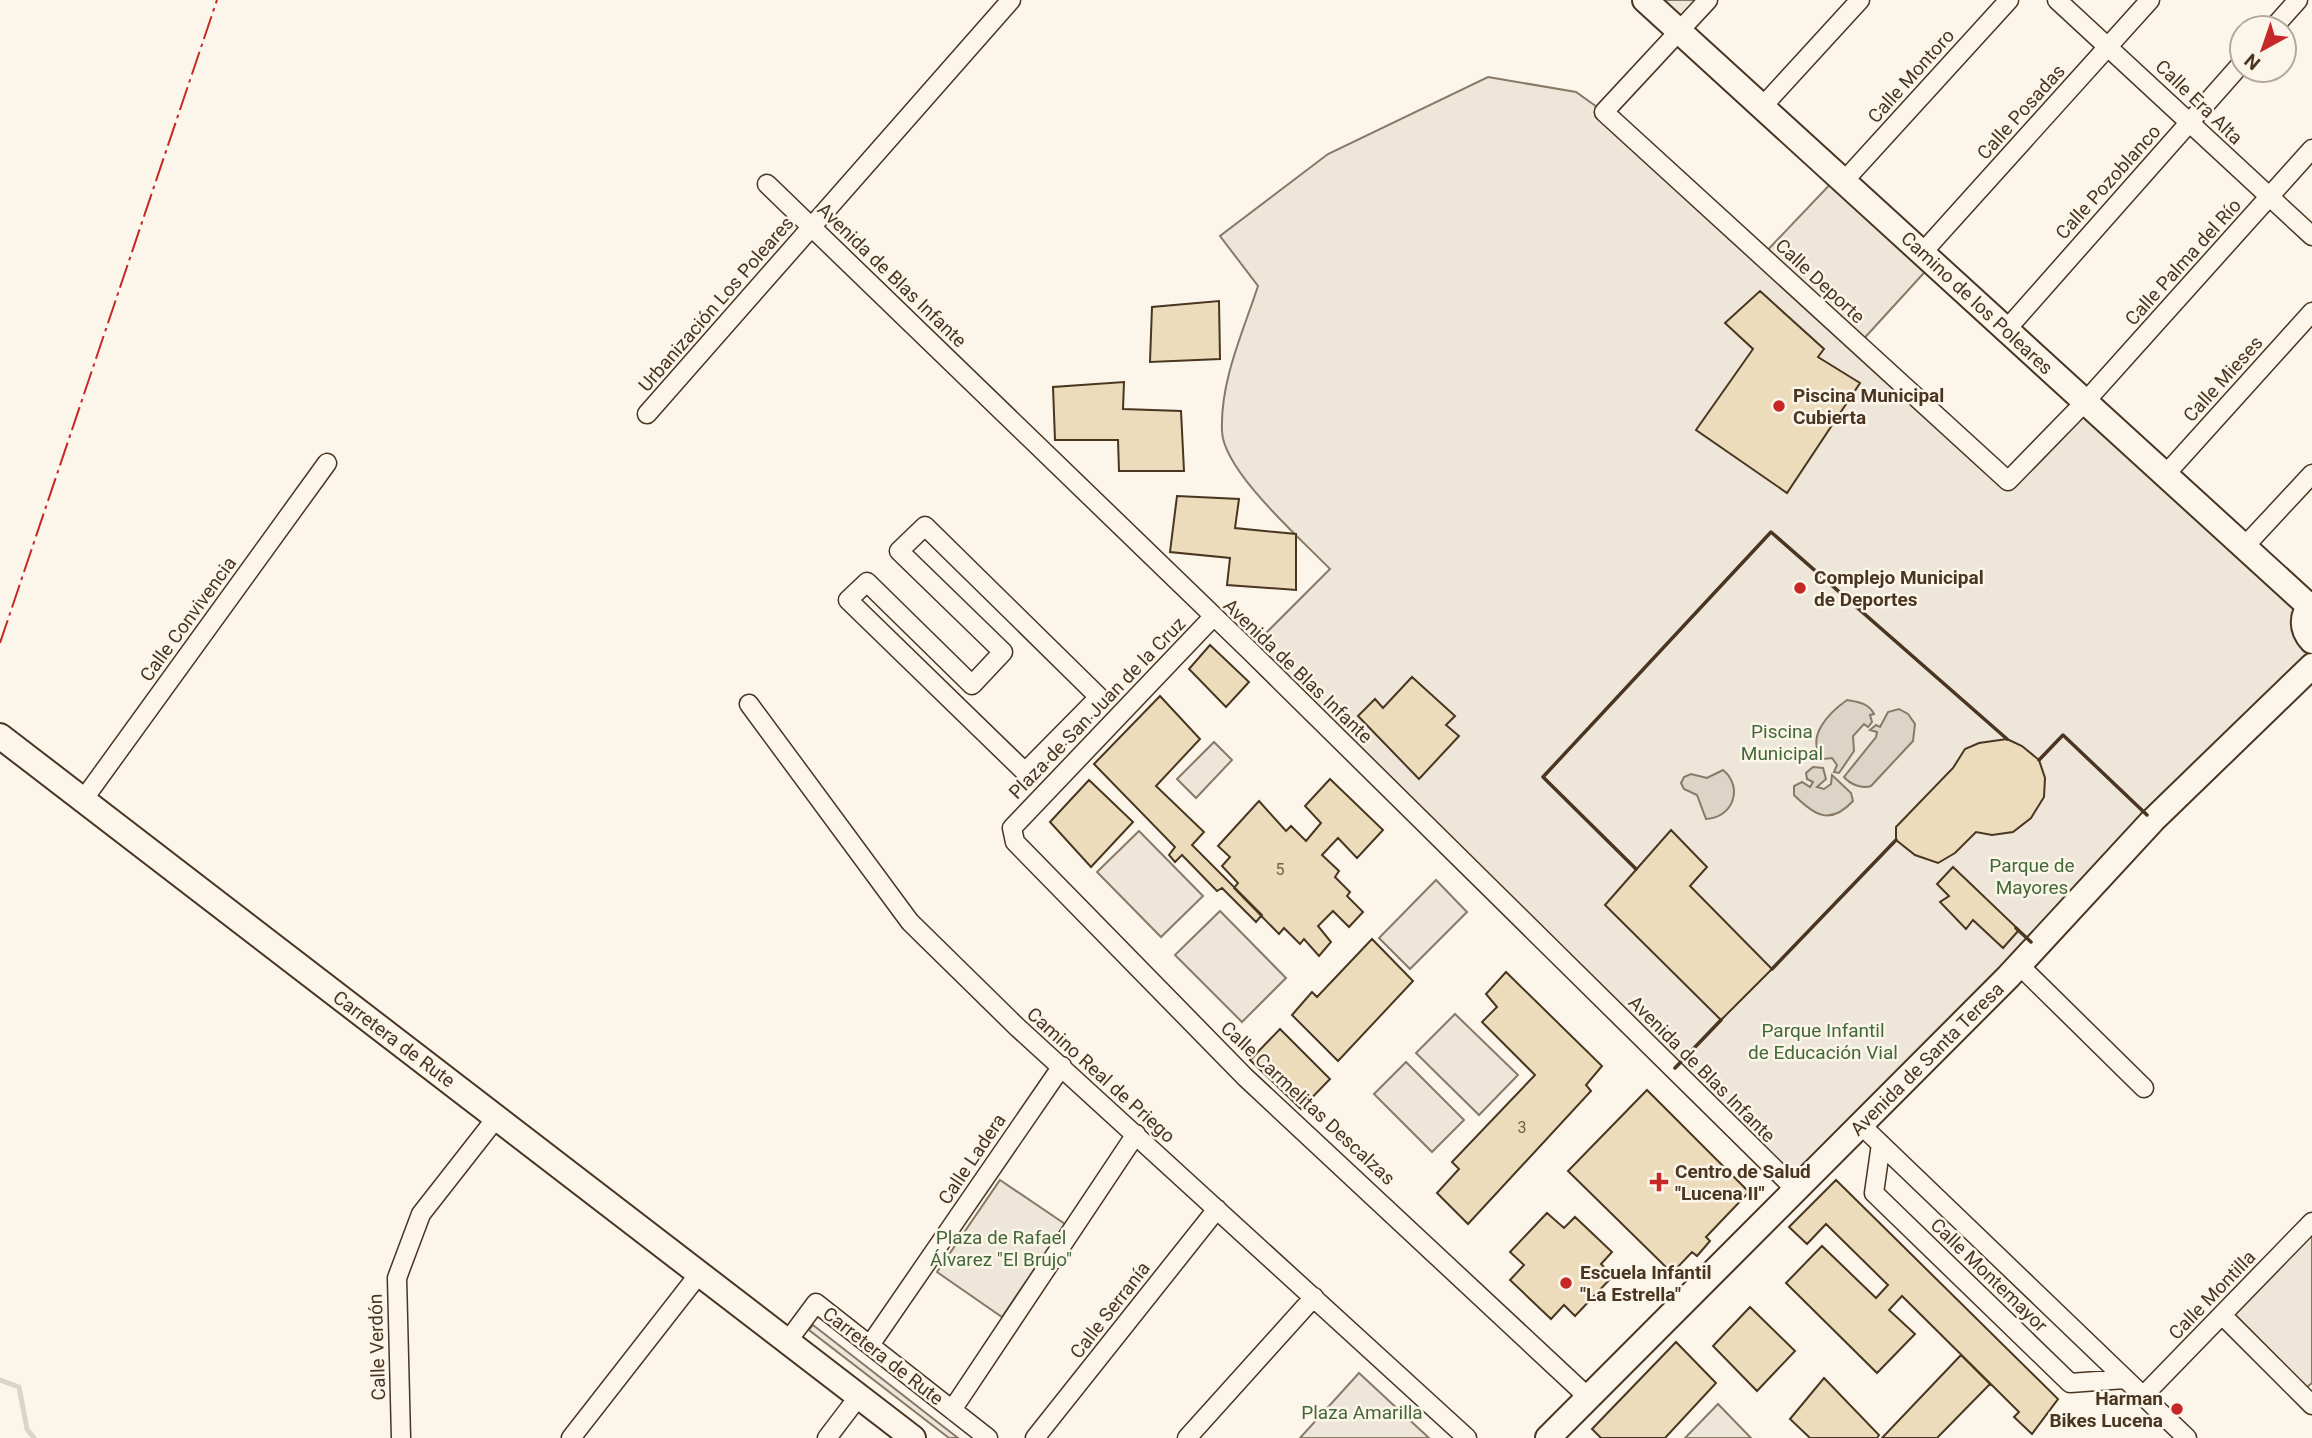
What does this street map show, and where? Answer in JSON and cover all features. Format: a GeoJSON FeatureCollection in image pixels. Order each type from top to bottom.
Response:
{"type":"FeatureCollection","features":[{"type":"Feature","properties":{"kind":"street","name":"Urbanización Los Poleares"},"geometry":{"type":"LineString","coordinates":[[647,414],[1011,0]]}},
{"type":"Feature","properties":{"kind":"street","name":"Camino de los Poleares"},"geometry":{"type":"LineString","coordinates":[[1645,0],[2244,547],[2311,605]]}},
{"type":"Feature","properties":{"kind":"street"},"geometry":{"type":"LineString","coordinates":[[1679,29],[1708,0]]}},
{"type":"Feature","properties":{"kind":"street"},"geometry":{"type":"LineString","coordinates":[[1762,107],[1860,0]]}},
{"type":"Feature","properties":{"kind":"street","name":"Calle Montoro"},"geometry":{"type":"LineString","coordinates":[[1844,181],[2009,0]]}},
{"type":"Feature","properties":{"kind":"street","name":"Calle Era Alta"},"geometry":{"type":"LineString","coordinates":[[2057,0],[2312,236]]}},
{"type":"Feature","properties":{"kind":"street","name":"Calle Posadas"},"geometry":{"type":"LineString","coordinates":[[1922,253],[2150,0]]}},
{"type":"Feature","properties":{"kind":"street"},"geometry":{"type":"LineString","coordinates":[[2286,14],[2298,0]]}},
{"type":"Feature","properties":{"kind":"street","name":"Calle Deporte"},"geometry":{"type":"LineString","coordinates":[[1679,29],[1604,112],[2008,481],[2085,402]]}},
{"type":"Feature","properties":{"kind":"street","name":"Calle Pozoblanco"},"geometry":{"type":"LineString","coordinates":[[2006,330],[2228,79]]}},
{"type":"Feature","properties":{"kind":"street","name":"Calle Palma del Río"},"geometry":{"type":"LineString","coordinates":[[2085,402],[2312,149]]}},
{"type":"Feature","properties":{"kind":"street","name":"Avenida de Blas Infante"},"geometry":{"type":"LineString","coordinates":[[767,184],[1213,617],[1797,1191]]}},
{"type":"Feature","properties":{"kind":"street","name":"Calle Mieses"},"geometry":{"type":"LineString","coordinates":[[2165,475],[2312,312]]}},
{"type":"Feature","properties":{"kind":"street","name":"Calle Convivencia"},"geometry":{"type":"LineString","coordinates":[[83,800],[327,463]]}},
{"type":"Feature","properties":{"kind":"street"},"geometry":{"type":"LineString","coordinates":[[2244,547],[2312,474]]}},
{"type":"Feature","properties":{"kind":"street","name":"Plaza de San Juan de la Cruz"},"geometry":{"type":"LineString","coordinates":[[925,526],[1099,697],[1025,772],[848,600],[867,582],[972,685],[1003,652],[899,551],[925,526]]}},
{"type":"Feature","properties":{"kind":"street"},"geometry":{"type":"LineString","coordinates":[[2311,605],[2304,623],[2312,641]]}},
{"type":"Feature","properties":{"kind":"street","name":"Plaza de San Juan de la Cruz"},"geometry":{"type":"LineString","coordinates":[[1012,828],[1213,617]]}},
{"type":"Feature","properties":{"kind":"street","name":"Avenida de Santa Teresa"},"geometry":{"type":"LineString","coordinates":[[1548,1438],[1862,1126],[2019,965],[2152,820],[2308,671],[2312,641]]}},
{"type":"Feature","properties":{"kind":"street","name":"Camino Real de Priego"},"geometry":{"type":"LineString","coordinates":[[749,704],[910,922],[1017,1027],[1467,1438]]}},
{"type":"Feature","properties":{"kind":"street","name":"Carretera de Rute"},"geometry":{"type":"LineString","coordinates":[[0,736],[914,1438]]}},
{"type":"Feature","properties":{"kind":"street","name":"Calle Carmelitas Descalzas"},"geometry":{"type":"LineString","coordinates":[[1012,828],[1015,842],[1245,1077],[1589,1398]]}},
{"type":"Feature","properties":{"kind":"street"},"geometry":{"type":"LineString","coordinates":[[2019,965],[2144,1088]]}},
{"type":"Feature","properties":{"kind":"street","name":"Calle Ladera"},"geometry":{"type":"LineString","coordinates":[[870,1345],[1062,1066]]}},
{"type":"Feature","properties":{"kind":"street","name":"Calle Verdón"},"geometry":{"type":"LineString","coordinates":[[401,1438],[397,1278],[421,1214],[497,1117]]}},
{"type":"Feature","properties":{"kind":"street","name":"Calle Montemayor"},"geometry":{"type":"LineString","coordinates":[[1862,1126],[2187,1438]]}},
{"type":"Feature","properties":{"kind":"street"},"geometry":{"type":"LineString","coordinates":[[952,1410],[1136,1134]]}},
{"type":"Feature","properties":{"kind":"street","name":"Calle Montemayor"},"geometry":{"type":"LineString","coordinates":[[1881,1144],[1874,1193],[2070,1382],[2125,1378]]}},
{"type":"Feature","properties":{"kind":"street","name":"Calle Serranía"},"geometry":{"type":"LineString","coordinates":[[1035,1438],[1217,1209]]}},
{"type":"Feature","properties":{"kind":"street","name":"Calle Montilla"},"geometry":{"type":"LineString","coordinates":[[2143,1396],[2312,1222]]}},
{"type":"Feature","properties":{"kind":"street"},"geometry":{"type":"LineString","coordinates":[[570,1438],[699,1274]]}},
{"type":"Feature","properties":{"kind":"street"},"geometry":{"type":"LineString","coordinates":[[1187,1438],[1314,1297]]}},
{"type":"Feature","properties":{"kind":"street","name":"Carretera de Rute"},"geometry":{"type":"LineString","coordinates":[[787,1342],[816,1303],[988,1438]]}},
{"type":"Feature","properties":{"kind":"street"},"geometry":{"type":"LineString","coordinates":[[2221,1315],[2308,1394]]}},
{"type":"Feature","properties":{"kind":"street"},"geometry":{"type":"LineString","coordinates":[[827,1438],[859,1396]]}},
{"type":"Feature","properties":{"kind":"green space"},"geometry":{"type":"Polygon","coordinates":[[[1645,0],[1708,0],[1679,29],[1645,0]]]}},
{"type":"Feature","properties":{"kind":"green space","name":"Complejo Municipal de Deportes"},"geometry":{"type":"Polygon","coordinates":[[[1488,77],[1576,92],[1604,112],[1762,256],[1838,176],[1933,263],[1859,344],[2008,481],[2085,402],[2309,606],[2312,666],[1797,1191],[1249,650],[1330,569],[1249,485],[1226,447],[1222,431],[1225,394],[1234,357],[1258,286],[1220,236],[1328,154],[1488,77]]]}},
{"type":"Feature","properties":{"kind":"green space"},"geometry":{"type":"Polygon","coordinates":[[[1214,742],[1232,760],[1196,798],[1177,779],[1214,742]]]}},
{"type":"Feature","properties":{"kind":"green space"},"geometry":{"type":"Polygon","coordinates":[[[1139,831],[1203,896],[1161,937],[1097,872],[1139,831]]]}},
{"type":"Feature","properties":{"kind":"green space"},"geometry":{"type":"Polygon","coordinates":[[[1436,880],[1467,912],[1410,969],[1379,938],[1436,880]]]}},
{"type":"Feature","properties":{"kind":"green space"},"geometry":{"type":"Polygon","coordinates":[[[1220,911],[1286,978],[1242,1022],[1175,955],[1220,911]]]}},
{"type":"Feature","properties":{"kind":"green space"},"geometry":{"type":"Polygon","coordinates":[[[1455,1014],[1518,1075],[1479,1115],[1416,1053],[1455,1014]]]}},
{"type":"Feature","properties":{"kind":"green space"},"geometry":{"type":"Polygon","coordinates":[[[1406,1062],[1464,1120],[1432,1152],[1374,1094],[1406,1062]]]}},
{"type":"Feature","properties":{"kind":"green space","name":"Plaza de Rafael Álvarez \"El Brujo\""},"geometry":{"type":"Polygon","coordinates":[[[1000,1180],[1065,1224],[1002,1317],[937,1272],[1000,1180]]]}},
{"type":"Feature","properties":{"kind":"green space"},"geometry":{"type":"Polygon","coordinates":[[[2312,1222],[2312,1383],[2300,1393],[2222,1315],[2312,1222]]]}},
{"type":"Feature","properties":{"kind":"green space"},"geometry":{"type":"Polygon","coordinates":[[[813,1325],[958,1438],[949,1438],[809,1330],[813,1325]]]}},
{"type":"Feature","properties":{"kind":"green space","name":"Plaza Amarilla"},"geometry":{"type":"Polygon","coordinates":[[[1359,1373],[1429,1438],[1300,1438],[1359,1373]]]}},
{"type":"Feature","properties":{"kind":"green space"},"geometry":{"type":"Polygon","coordinates":[[[1718,1404],[1751,1438],[1685,1438],[1718,1404]]]}},
{"type":"Feature","properties":{"kind":"shaded area"},"geometry":{"type":"Polygon","coordinates":[[[1847,700],[1866,705],[1874,714],[1870,715],[1872,722],[1868,727],[1864,724],[1853,736],[1854,751],[1839,773],[1834,772],[1837,765],[1832,758],[1823,759],[1816,742],[1821,726],[1833,711],[1847,700]]]}},
{"type":"Feature","properties":{"kind":"shaded area"},"geometry":{"type":"Polygon","coordinates":[[[1899,709],[1908,714],[1915,724],[1913,741],[1871,786],[1849,782],[1844,777],[1876,737],[1877,732],[1870,730],[1876,725],[1880,727],[1888,712],[1899,709]]]}},
{"type":"Feature","properties":{"kind":"shaded area"},"geometry":{"type":"Polygon","coordinates":[[[1813,767],[1823,768],[1826,779],[1817,787],[1824,789],[1831,784],[1832,775],[1851,793],[1853,801],[1845,809],[1822,815],[1808,808],[1794,795],[1794,786],[1802,782],[1810,787],[1813,782],[1807,779],[1806,773],[1813,767]]]}},
{"type":"Feature","properties":{"kind":"shaded area"},"geometry":{"type":"Polygon","coordinates":[[[1723,770],[1733,785],[1732,800],[1723,813],[1706,819],[1697,795],[1684,789],[1681,783],[1684,777],[1691,774],[1707,778],[1723,770]]]}},
{"type":"Feature","properties":{"kind":"building","name":"Piscina Municipal Cubierta"},"geometry":{"type":"Polygon","coordinates":[[[1760,291],[1824,349],[1818,357],[1860,383],[1787,493],[1696,430],[1753,349],[1725,323],[1760,291]]]}},
{"type":"Feature","properties":{"kind":"building"},"geometry":{"type":"Polygon","coordinates":[[[1219,301],[1220,359],[1150,362],[1152,307],[1219,301]]]}},
{"type":"Feature","properties":{"kind":"building"},"geometry":{"type":"Polygon","coordinates":[[[1124,382],[1123,409],[1181,411],[1184,471],[1119,471],[1118,440],[1055,440],[1053,387],[1124,382]]]}},
{"type":"Feature","properties":{"kind":"building"},"geometry":{"type":"Polygon","coordinates":[[[1177,496],[1239,499],[1235,528],[1296,534],[1296,590],[1227,585],[1230,558],[1170,552],[1177,496]]]}},
{"type":"Feature","properties":{"kind":"building"},"geometry":{"type":"Polygon","coordinates":[[[1210,645],[1249,682],[1226,707],[1189,669],[1210,645]]]}},
{"type":"Feature","properties":{"kind":"building"},"geometry":{"type":"Polygon","coordinates":[[[1412,677],[1455,716],[1446,725],[1459,736],[1419,779],[1358,716],[1375,699],[1383,708],[1412,677]]]}},
{"type":"Feature","properties":{"kind":"building"},"geometry":{"type":"Polygon","coordinates":[[[1160,696],[1200,739],[1156,786],[1204,832],[1192,845],[1262,915],[1256,922],[1222,888],[1217,891],[1182,855],[1175,862],[1169,855],[1175,847],[1094,764],[1160,696]]]}},
{"type":"Feature","properties":{"kind":"building"},"geometry":{"type":"Polygon","coordinates":[[[2007,739],[2022,746],[2039,760],[2045,778],[2044,797],[2031,818],[2013,832],[1992,835],[1976,832],[1955,853],[1938,863],[1915,855],[1896,840],[1896,827],[1953,768],[1965,749],[1979,743],[2007,739]]]}},
{"type":"Feature","properties":{"kind":"building"},"geometry":{"type":"Polygon","coordinates":[[[1330,779],[1383,830],[1357,858],[1338,838],[1322,855],[1339,871],[1335,877],[1350,892],[1347,896],[1363,912],[1349,927],[1333,911],[1318,926],[1331,942],[1319,956],[1304,939],[1300,944],[1284,928],[1279,934],[1234,888],[1238,883],[1222,866],[1230,857],[1218,846],[1259,801],[1286,831],[1291,826],[1306,841],[1321,823],[1305,806],[1330,779]]]}},
{"type":"Feature","properties":{"kind":"building"},"geometry":{"type":"Polygon","coordinates":[[[1089,780],[1133,822],[1091,867],[1050,822],[1089,780]]]}},
{"type":"Feature","properties":{"kind":"building"},"geometry":{"type":"Polygon","coordinates":[[[1671,830],[1707,867],[1690,886],[1772,969],[1721,1020],[1605,905],[1671,830]]]}},
{"type":"Feature","properties":{"kind":"building"},"geometry":{"type":"Polygon","coordinates":[[[1953,867],[2019,930],[2003,948],[1973,920],[1966,929],[1940,902],[1949,896],[1937,884],[1953,867]]]}},
{"type":"Feature","properties":{"kind":"building"},"geometry":{"type":"Polygon","coordinates":[[[1372,939],[1413,981],[1338,1061],[1292,1015],[1312,992],[1317,997],[1372,939]]]}},
{"type":"Feature","properties":{"kind":"building"},"geometry":{"type":"Polygon","coordinates":[[[1506,972],[1602,1066],[1586,1085],[1591,1091],[1468,1224],[1437,1193],[1459,1169],[1452,1162],[1535,1075],[1482,1022],[1497,1007],[1486,994],[1506,972]]]}},
{"type":"Feature","properties":{"kind":"building"},"geometry":{"type":"Polygon","coordinates":[[[1280,1029],[1330,1079],[1301,1109],[1250,1060],[1280,1029]]]}},
{"type":"Feature","properties":{"kind":"building","name":"Centro de Salud \"Lucena II\""},"geometry":{"type":"Polygon","coordinates":[[[1647,1090],[1749,1192],[1706,1237],[1710,1241],[1697,1256],[1692,1252],[1672,1273],[1568,1171],[1647,1090]]]}},
{"type":"Feature","properties":{"kind":"building"},"geometry":{"type":"Polygon","coordinates":[[[1836,1180],[2058,1399],[2032,1434],[2014,1417],[2019,1412],[1902,1296],[1889,1310],[1915,1334],[1877,1373],[1786,1283],[1822,1246],[1876,1298],[1888,1285],[1826,1224],[1807,1244],[1789,1227],[1836,1180]]]}},
{"type":"Feature","properties":{"kind":"building"},"geometry":{"type":"Polygon","coordinates":[[[1547,1213],[1564,1228],[1575,1217],[1612,1252],[1601,1264],[1613,1276],[1575,1316],[1564,1305],[1551,1319],[1510,1280],[1524,1265],[1510,1252],[1547,1213]]]}},
{"type":"Feature","properties":{"kind":"building"},"geometry":{"type":"Polygon","coordinates":[[[1750,1307],[1795,1351],[1757,1391],[1713,1346],[1750,1307]]]}},
{"type":"Feature","properties":{"kind":"building"},"geometry":{"type":"Polygon","coordinates":[[[1676,1342],[1716,1383],[1665,1438],[1601,1438],[1592,1429],[1676,1342]]]}},
{"type":"Feature","properties":{"kind":"building"},"geometry":{"type":"Polygon","coordinates":[[[1961,1355],[1990,1384],[1937,1438],[1882,1438],[1961,1355]]]}},
{"type":"Feature","properties":{"kind":"building"},"geometry":{"type":"Polygon","coordinates":[[[1824,1378],[1879,1435],[1877,1438],[1810,1438],[1790,1419],[1824,1378]]]}},
{"type":"Feature","properties":{"kind":"waterway"},"geometry":{"type":"LineString","coordinates":[[0,1380],[19,1387],[27,1429],[34,1438]]}},
{"type":"Feature","properties":{"kind":"wall"},"geometry":{"type":"LineString","coordinates":[[1636,869],[1543,777],[1771,532],[2007,739]]}},
{"type":"Feature","properties":{"kind":"wall"},"geometry":{"type":"LineString","coordinates":[[2039,760],[2063,735],[2147,815]]}},
{"type":"Feature","properties":{"kind":"wall"},"geometry":{"type":"LineString","coordinates":[[1772,969],[1896,840]]}},
{"type":"Feature","properties":{"kind":"wall"},"geometry":{"type":"LineString","coordinates":[[2016,928],[2031,942]]}},
{"type":"Feature","properties":{"kind":"wall"},"geometry":{"type":"LineString","coordinates":[[1675,1068],[1721,1020]]}},
{"type":"Feature","properties":{"kind":"power"},"geometry":{"type":"LineString","coordinates":[[0,643],[217,0]]}},
{"type":"Feature","properties":{"kind":"place","name":"Piscina Municipal Cubierta"},"geometry":{"type":"Point","coordinates":[1779,406]}},
{"type":"Feature","properties":{"kind":"place","name":"Complejo Municipal de Deportes"},"geometry":{"type":"Point","coordinates":[1800,588]}},
{"type":"Feature","properties":{"kind":"place","name":"Centro de Salud \"Lucena II\""},"geometry":{"type":"Point","coordinates":[1659,1182]}},
{"type":"Feature","properties":{"kind":"place","name":"Escuela Infantil \"La Estrella\""},"geometry":{"type":"Point","coordinates":[1566,1283]}},
{"type":"Feature","properties":{"kind":"place","name":"Harman Bikes Lucena"},"geometry":{"type":"Point","coordinates":[2177,1409]}},
{"type":"Feature","properties":{"kind":"park label","name":"Piscina Municipal"},"geometry":{"type":"Point","coordinates":[1782,742]}},
{"type":"Feature","properties":{"kind":"park label","name":"Parque de Mayores"},"geometry":{"type":"Point","coordinates":[2032,876]}},
{"type":"Feature","properties":{"kind":"park label","name":"Parque Infantil de Educación Vial"},"geometry":{"type":"Point","coordinates":[1823,1041]}}]}
